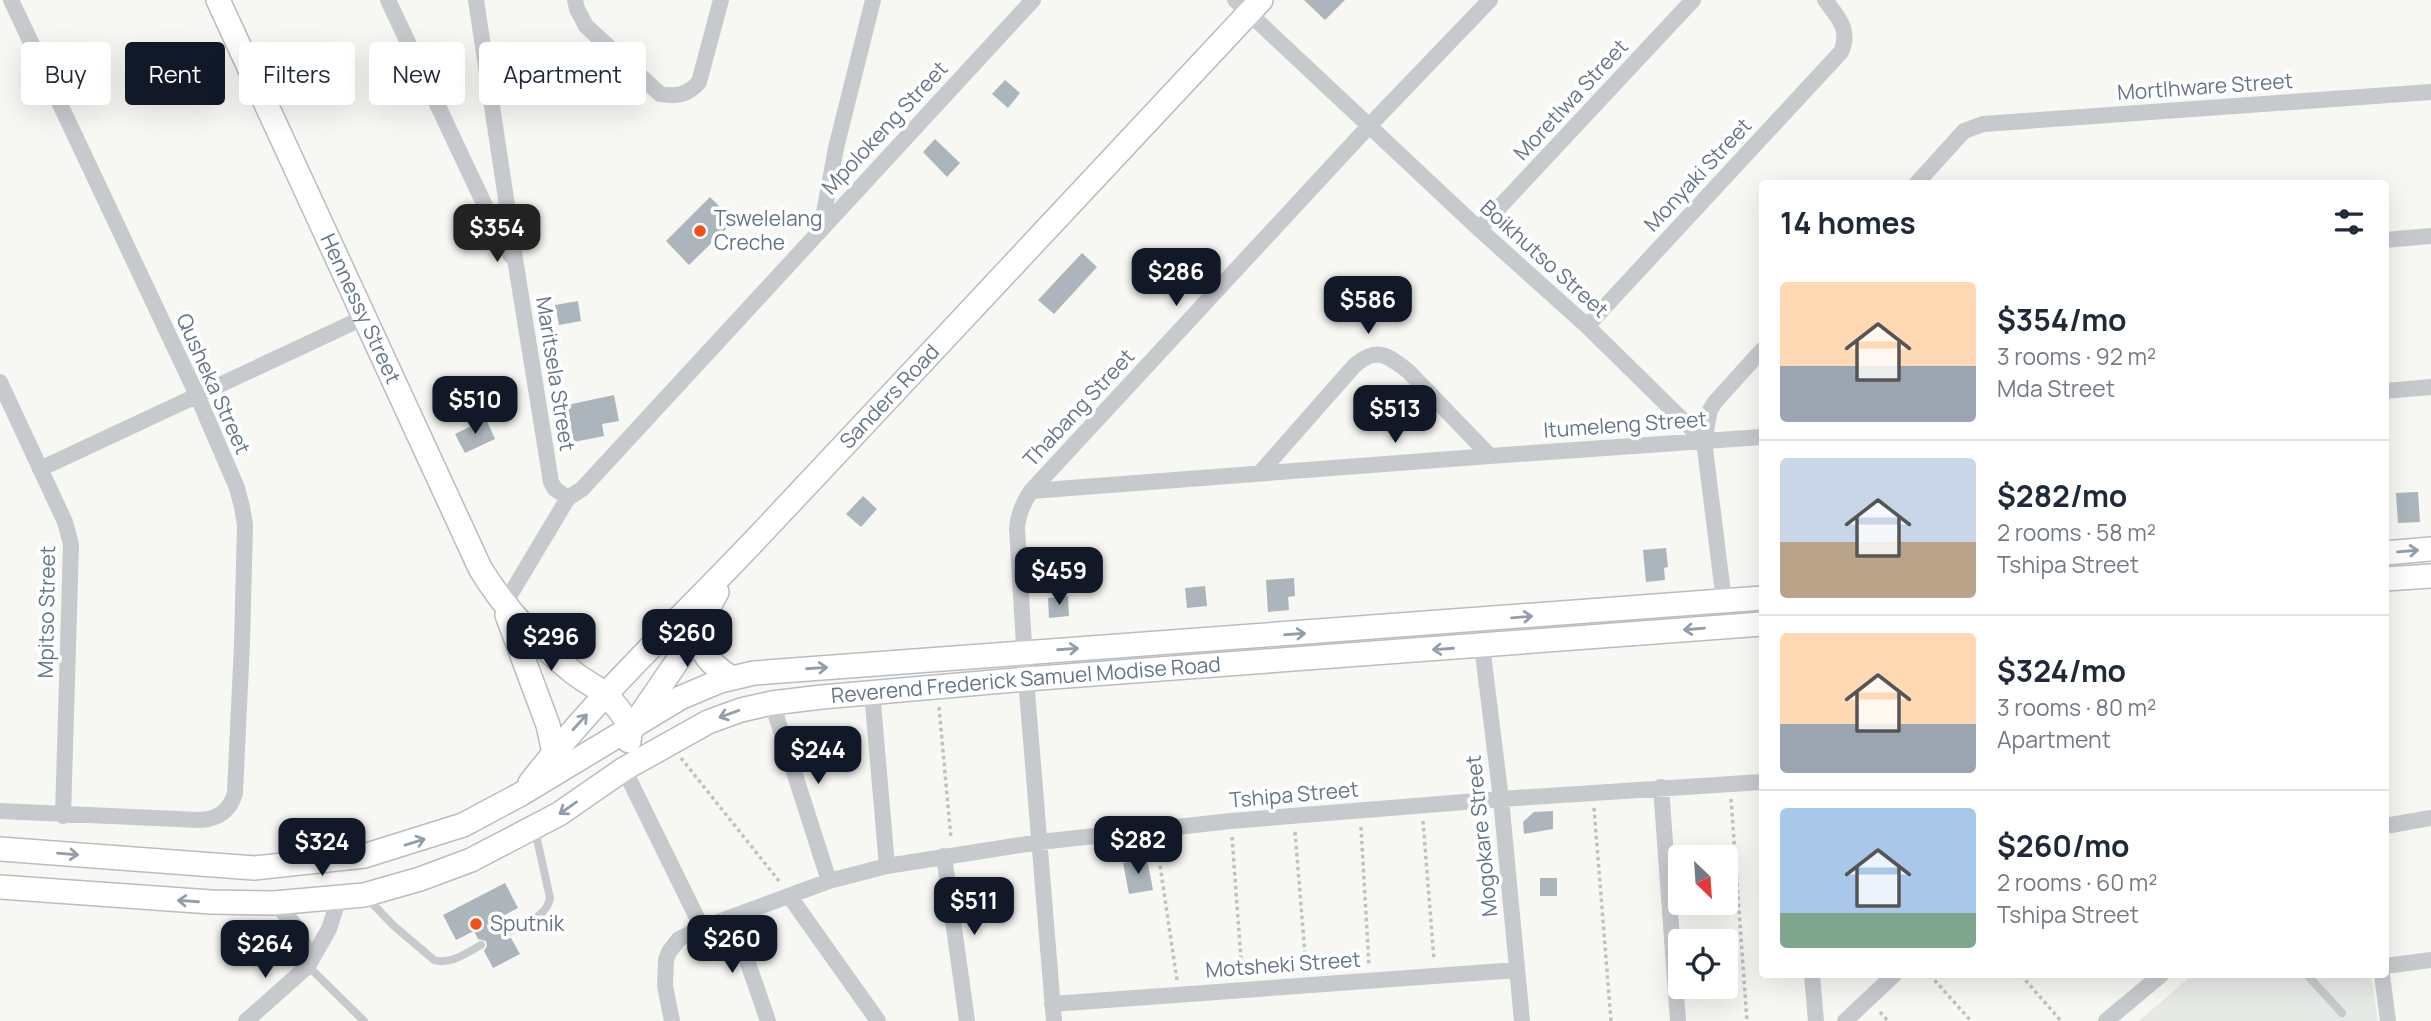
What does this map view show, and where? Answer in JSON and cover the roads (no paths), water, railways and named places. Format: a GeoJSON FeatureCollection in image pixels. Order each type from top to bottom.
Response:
{"type":"FeatureCollection","features":[{"type":"Feature","properties":{"kind":"main road","name":"Hennessy Street"},"geometry":{"type":"LineString","coordinates":[[218,0],[480,568],[504,606],[530,634],[571,671],[605,694],[631,728]]}},
{"type":"Feature","properties":{"kind":"main road","name":"Sanders Road"},"geometry":{"type":"LineString","coordinates":[[521,794],[605,694],[730,568],[1249,4]]}},
{"type":"Feature","properties":{"kind":"main road"},"geometry":{"type":"LineString","coordinates":[[2389,553],[2431,549]]}},
{"type":"Feature","properties":{"kind":"main road"},"geometry":{"type":"LineString","coordinates":[[624,769],[631,728],[697,628],[730,568]]}},
{"type":"Feature","properties":{"kind":"main road"},"geometry":{"type":"LineString","coordinates":[[2389,579],[2431,576]]}},
{"type":"Feature","properties":{"kind":"main road","name":"Reverend Frederick Samuel Modise Road"},"geometry":{"type":"LineString","coordinates":[[0,849],[254,868],[364,856],[463,825],[521,794],[680,698],[731,678],[754,673],[1759,598]]}},
{"type":"Feature","properties":{"kind":"main road"},"geometry":{"type":"LineString","coordinates":[[504,606],[548,726],[554,753]]}},
{"type":"Feature","properties":{"kind":"main road","name":"Reverend Frederick Samuel Modise Road"},"geometry":{"type":"LineString","coordinates":[[0,887],[211,902],[274,903],[363,895],[420,879],[471,860],[559,814],[624,769],[708,722],[741,710],[772,703],[1026,679],[1759,624]]}},
{"type":"Feature","properties":{"kind":"main road"},"geometry":{"type":"LineString","coordinates":[[697,628],[700,649],[731,678]]}},
{"type":"Feature","properties":{"kind":"street","name":"Qusheka Street"},"geometry":{"type":"LineString","coordinates":[[11,0],[197,395],[237,488],[245,525],[242,643],[233,800],[224,812],[208,820],[63,816]]}},
{"type":"Feature","properties":{"kind":"street"},"geometry":{"type":"LineString","coordinates":[[388,0],[496,229],[516,265]]}},
{"type":"Feature","properties":{"kind":"street","name":"Maritsela Street"},"geometry":{"type":"LineString","coordinates":[[476,0],[551,482],[555,489],[568,498]]}},
{"type":"Feature","properties":{"kind":"street"},"geometry":{"type":"LineString","coordinates":[[575,0],[581,20],[586,26],[660,94],[670,96],[684,94],[699,82],[721,0]]}},
{"type":"Feature","properties":{"kind":"street"},"geometry":{"type":"LineString","coordinates":[[821,229],[836,148],[873,0]]}},
{"type":"Feature","properties":{"kind":"street","name":"Mpolokeng Street"},"geometry":{"type":"LineString","coordinates":[[504,606],[568,498],[582,489],[1032,0]]}},
{"type":"Feature","properties":{"kind":"street","name":"Thabang Street"},"geometry":{"type":"LineString","coordinates":[[1054,1021],[1026,679],[1018,515],[1031,491],[1369,126],[1490,0]]}},
{"type":"Feature","properties":{"kind":"street","name":"Moretlwa Street"},"geometry":{"type":"LineString","coordinates":[[1479,229],[1693,0]]}},
{"type":"Feature","properties":{"kind":"street","name":"Monyaki Street"},"geometry":{"type":"LineString","coordinates":[[1587,326],[1841,52],[1846,36],[1845,28],[1825,0]]}},
{"type":"Feature","properties":{"kind":"street","name":"Boikhutso Street"},"geometry":{"type":"LineString","coordinates":[[1249,4],[1369,126],[1587,326],[1704,441]]}},
{"type":"Feature","properties":{"kind":"street","name":"Mortlhware Street"},"geometry":{"type":"LineString","coordinates":[[1920,180],[1964,131],[1983,124],[2431,92]]}},
{"type":"Feature","properties":{"kind":"street"},"geometry":{"type":"LineString","coordinates":[[2389,240],[2431,236]]}},
{"type":"Feature","properties":{"kind":"street"},"geometry":{"type":"LineString","coordinates":[[40,469],[365,317]]}},
{"type":"Feature","properties":{"kind":"street"},"geometry":{"type":"LineString","coordinates":[[1724,601],[1704,441],[1710,410],[1715,402],[1759,353]]}},
{"type":"Feature","properties":{"kind":"street"},"geometry":{"type":"LineString","coordinates":[[1259,474],[1354,366],[1366,357],[1378,354],[1393,359],[1408,371],[1490,456]]}},
{"type":"Feature","properties":{"kind":"street","name":"Mpitso Street"},"geometry":{"type":"LineString","coordinates":[[0,382],[65,522],[71,544],[63,816]]}},
{"type":"Feature","properties":{"kind":"street"},"geometry":{"type":"LineString","coordinates":[[2389,391],[2431,387]]}},
{"type":"Feature","properties":{"kind":"street","name":"Itumeleng Street"},"geometry":{"type":"LineString","coordinates":[[1031,491],[1759,438]]}},
{"type":"Feature","properties":{"kind":"street","name":"Mogokare Street"},"geometry":{"type":"LineString","coordinates":[[1482,646],[1501,799],[1522,1021]]}},
{"type":"Feature","properties":{"kind":"street"},"geometry":{"type":"LineString","coordinates":[[872,692],[887,866]]}},
{"type":"Feature","properties":{"kind":"street"},"geometry":{"type":"LineString","coordinates":[[772,703],[829,881]]}},
{"type":"Feature","properties":{"kind":"street"},"geometry":{"type":"LineString","coordinates":[[624,769],[702,928]]}},
{"type":"Feature","properties":{"kind":"street","name":"Tshipa Street"},"geometry":{"type":"LineString","coordinates":[[672,1021],[665,986],[666,960],[679,939],[829,881],[887,866],[1040,842],[1231,821],[1592,792],[1759,782]]}},
{"type":"Feature","properties":{"kind":"street"},"geometry":{"type":"LineString","coordinates":[[1661,788],[1678,1021]]}},
{"type":"Feature","properties":{"kind":"street"},"geometry":{"type":"LineString","coordinates":[[0,811],[63,816]]}},
{"type":"Feature","properties":{"kind":"street"},"geometry":{"type":"LineString","coordinates":[[2389,826],[2431,818]]}},
{"type":"Feature","properties":{"kind":"street"},"geometry":{"type":"LineString","coordinates":[[948,856],[967,1021]]}},
{"type":"Feature","properties":{"kind":"street"},"geometry":{"type":"LineString","coordinates":[[791,897],[878,1021]]}},
{"type":"Feature","properties":{"kind":"street"},"geometry":{"type":"LineString","coordinates":[[246,1021],[308,966],[329,929],[339,898]]}},
{"type":"Feature","properties":{"kind":"street"},"geometry":{"type":"LineString","coordinates":[[274,903],[299,929],[305,943],[308,966]]}},
{"type":"Feature","properties":{"kind":"street"},"geometry":{"type":"LineString","coordinates":[[732,917],[768,1021]]}},
{"type":"Feature","properties":{"kind":"street"},"geometry":{"type":"LineString","coordinates":[[2389,965],[2431,960]]}},
{"type":"Feature","properties":{"kind":"street","name":"Motsheki Street"},"geometry":{"type":"LineString","coordinates":[[1052,1004],[1517,970]]}},
{"type":"Feature","properties":{"kind":"street"},"geometry":{"type":"LineString","coordinates":[[1812,978],[1816,1021]]}},
{"type":"Feature","properties":{"kind":"street"},"geometry":{"type":"LineString","coordinates":[[1845,1021],[1891,978]]}},
{"type":"Feature","properties":{"kind":"street"},"geometry":{"type":"LineString","coordinates":[[2106,1021],[2157,978]]}},
{"type":"Feature","properties":{"kind":"street"},"geometry":{"type":"LineString","coordinates":[[2382,978],[2388,1021]]}},
{"type":"Feature","properties":{"kind":"lane"},"geometry":{"type":"LineString","coordinates":[[508,932],[541,915],[550,898],[534,827]]}},
{"type":"Feature","properties":{"kind":"lane"},"geometry":{"type":"LineString","coordinates":[[363,895],[434,960],[442,963],[450,961],[481,945]]}},
{"type":"Feature","properties":{"kind":"lane"},"geometry":{"type":"LineString","coordinates":[[308,966],[364,1021]]}},
{"type":"Feature","properties":{"kind":"lane"},"geometry":{"type":"LineString","coordinates":[[2310,978],[2342,1013]]}},
{"type":"Feature","properties":{"kind":"place","name":"Tswelelang Creche"},"geometry":{"type":"Point","coordinates":[700,231]}},
{"type":"Feature","properties":{"kind":"place","name":"Sputnik"},"geometry":{"type":"Point","coordinates":[476,924]}}]}
